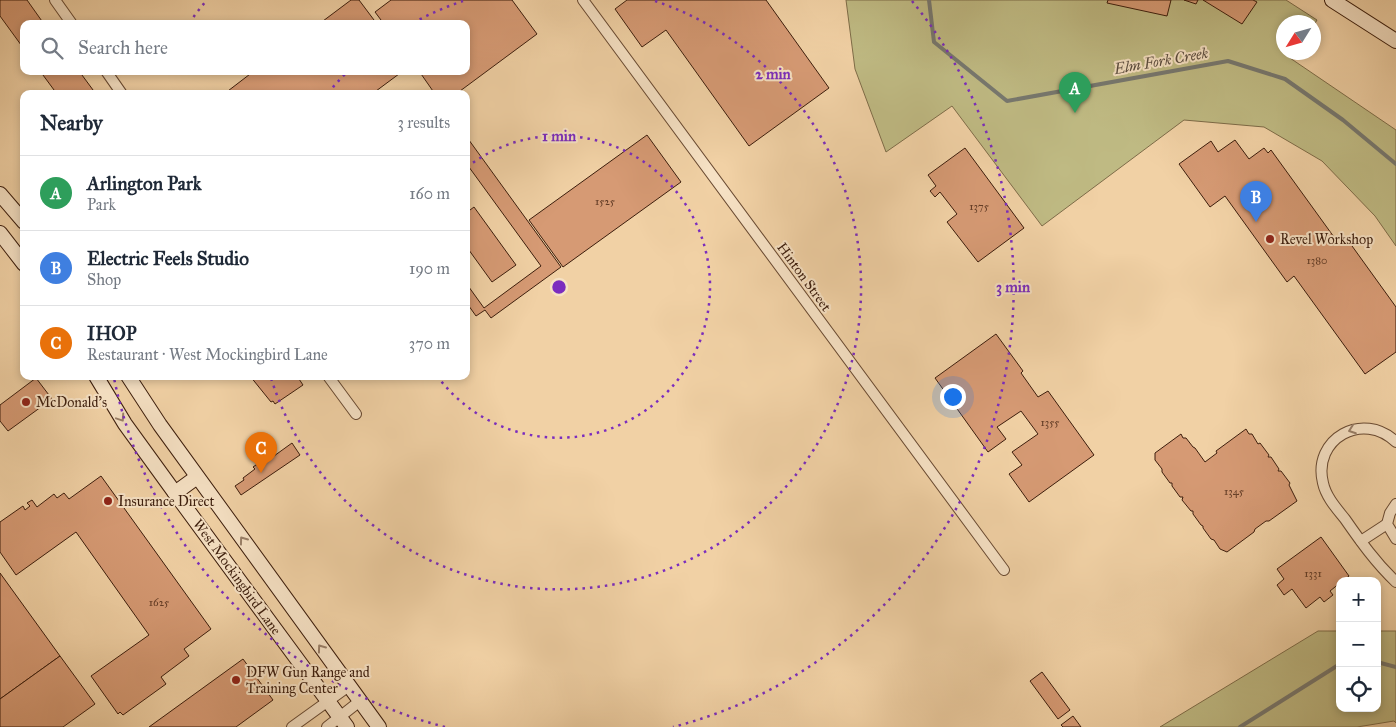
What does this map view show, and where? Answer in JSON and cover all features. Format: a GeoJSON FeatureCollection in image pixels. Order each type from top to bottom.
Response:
{"type":"FeatureCollection","features":[{"type":"Feature","properties":{"kind":"main road"},"geometry":{"type":"LineString","coordinates":[[1332,0],[1396,41]]}},
{"type":"Feature","properties":{"kind":"main road"},"geometry":{"type":"LineString","coordinates":[[0,194],[20,217]]}},
{"type":"Feature","properties":{"kind":"main road"},"geometry":{"type":"LineString","coordinates":[[0,233],[20,257]]}},
{"type":"Feature","properties":{"kind":"main road","name":"West Mockingbird Lane"},"geometry":{"type":"LineString","coordinates":[[98,380],[125,424],[343,722]]}},
{"type":"Feature","properties":{"kind":"main road","name":"West Mockingbird Lane"},"geometry":{"type":"LineString","coordinates":[[131,380],[197,477],[379,727]]}},
{"type":"Feature","properties":{"kind":"main road"},"geometry":{"type":"LineString","coordinates":[[175,493],[197,477]]}},
{"type":"Feature","properties":{"kind":"street"},"geometry":{"type":"LineString","coordinates":[[55,0],[69,20]]}},
{"type":"Feature","properties":{"kind":"street","name":"Hinton Street"},"geometry":{"type":"LineString","coordinates":[[583,0],[1004,570]]}},
{"type":"Feature","properties":{"kind":"street"},"geometry":{"type":"LineString","coordinates":[[109,75],[119,90]]}},
{"type":"Feature","properties":{"kind":"street"},"geometry":{"type":"LineString","coordinates":[[331,380],[356,414]]}},
{"type":"Feature","properties":{"kind":"street"},"geometry":{"type":"LineString","coordinates":[[1396,442],[1384,432],[1372,428],[1359,427],[1346,432],[1330,445],[1323,460],[1321,470],[1323,484],[1331,500],[1378,564],[1396,582]]}},
{"type":"Feature","properties":{"kind":"street"},"geometry":{"type":"LineString","coordinates":[[1361,541],[1387,524],[1390,513],[1396,504]]}},
{"type":"Feature","properties":{"kind":"street"},"geometry":{"type":"LineString","coordinates":[[1387,524],[1396,539]]}},
{"type":"Feature","properties":{"kind":"street"},"geometry":{"type":"LineString","coordinates":[[292,727],[349,686]]}},
{"type":"Feature","properties":{"kind":"street"},"geometry":{"type":"LineString","coordinates":[[327,727],[343,722],[360,701]]}},
{"type":"Feature","properties":{"kind":"shaded area"},"geometry":{"type":"Polygon","coordinates":[[[846,0],[1286,0],[1309,15],[1276,15],[1276,60],[1293,60],[1396,130],[1396,246],[1375,216],[1322,161],[1264,127],[1184,120],[1042,226],[952,106],[886,152],[855,69],[846,0]]]}},
{"type":"Feature","properties":{"kind":"shaded area"},"geometry":{"type":"Polygon","coordinates":[[[1318,631],[1336,631],[1336,712],[1381,712],[1381,631],[1396,631],[1396,723],[1394,721],[1357,727],[1160,727],[1318,631]]]}},
{"type":"Feature","properties":{"kind":"building"},"geometry":{"type":"Polygon","coordinates":[[[0,0],[27,0],[41,20],[20,20],[20,44],[0,16],[0,0]]]}},
{"type":"Feature","properties":{"kind":"building"},"geometry":{"type":"Polygon","coordinates":[[[351,0],[359,0],[374,20],[324,20],[351,0]]]}},
{"type":"Feature","properties":{"kind":"building"},"geometry":{"type":"Polygon","coordinates":[[[391,0],[512,0],[537,34],[461,90],[432,90],[422,75],[470,75],[470,20],[381,20],[375,12],[391,0]]]}},
{"type":"Feature","properties":{"kind":"building"},"geometry":{"type":"Polygon","coordinates":[[[627,0],[766,0],[829,88],[749,146],[666,30],[642,47],[615,9],[627,0]]]}},
{"type":"Feature","properties":{"kind":"building"},"geometry":{"type":"Polygon","coordinates":[[[1108,0],[1171,0],[1167,16],[1107,3],[1108,0]]]}},
{"type":"Feature","properties":{"kind":"building"},"geometry":{"type":"Polygon","coordinates":[[[1184,0],[1198,0],[1196,4],[1184,0]]]}},
{"type":"Feature","properties":{"kind":"building"},"geometry":{"type":"Polygon","coordinates":[[[1203,0],[1253,0],[1257,2],[1242,24],[1203,0]]]}},
{"type":"Feature","properties":{"kind":"building"},"geometry":{"type":"Polygon","coordinates":[[[43,75],[82,75],[93,90],[54,90],[43,75]]]}},
{"type":"Feature","properties":{"kind":"building"},"geometry":{"type":"Polygon","coordinates":[[[249,75],[398,75],[377,90],[229,90],[249,75]]]}},
{"type":"Feature","properties":{"kind":"building"},"geometry":{"type":"Polygon","coordinates":[[[647,135],[681,182],[563,267],[529,220],[647,135]]]}},
{"type":"Feature","properties":{"kind":"building"},"geometry":{"type":"Polygon","coordinates":[[[1235,140],[1249,159],[1264,148],[1268,153],[1271,150],[1339,244],[1347,239],[1396,307],[1396,352],[1365,374],[1294,276],[1287,282],[1225,196],[1210,207],[1179,164],[1211,141],[1218,152],[1235,140]]]}},
{"type":"Feature","properties":{"kind":"building"},"geometry":{"type":"Polygon","coordinates":[[[470,142],[561,267],[491,318],[485,310],[476,316],[470,308],[470,289],[484,308],[541,266],[470,168],[470,142]]]}},
{"type":"Feature","properties":{"kind":"building"},"geometry":{"type":"Polygon","coordinates":[[[965,148],[1024,228],[978,262],[947,222],[957,214],[940,192],[935,197],[930,191],[936,186],[928,175],[965,148]]]}},
{"type":"Feature","properties":{"kind":"building"},"geometry":{"type":"Polygon","coordinates":[[[474,207],[516,265],[492,282],[470,252],[470,210],[474,207]]]}},
{"type":"Feature","properties":{"kind":"building"},"geometry":{"type":"Polygon","coordinates":[[[996,334],[1023,371],[1021,373],[1038,397],[1048,391],[1094,455],[1029,502],[1009,474],[1022,465],[1012,452],[1038,434],[1021,411],[997,427],[1006,439],[988,452],[935,378],[996,334]]]}},
{"type":"Feature","properties":{"kind":"building","name":"McDonald's"},"geometry":{"type":"Polygon","coordinates":[[[33,380],[38,380],[52,399],[8,431],[0,421],[0,405],[33,380]]]}},
{"type":"Feature","properties":{"kind":"building"},"geometry":{"type":"Polygon","coordinates":[[[253,380],[300,380],[303,385],[275,404],[273,401],[271,402],[253,380]]]}},
{"type":"Feature","properties":{"kind":"building"},"geometry":{"type":"Polygon","coordinates":[[[1246,429],[1249,434],[1252,434],[1258,444],[1260,443],[1269,455],[1268,457],[1271,457],[1279,469],[1278,471],[1281,471],[1290,483],[1289,485],[1297,501],[1255,529],[1254,532],[1227,552],[1220,549],[1214,540],[1211,539],[1193,514],[1193,511],[1182,500],[1183,497],[1180,497],[1155,460],[1155,453],[1181,434],[1195,448],[1205,462],[1217,453],[1216,451],[1246,429]]]}},
{"type":"Feature","properties":{"kind":"building"},"geometry":{"type":"Polygon","coordinates":[[[292,443],[300,455],[241,495],[235,486],[255,469],[253,467],[272,454],[274,456],[292,443]]]}},
{"type":"Feature","properties":{"kind":"building"},"geometry":{"type":"Polygon","coordinates":[[[101,476],[211,629],[184,649],[189,656],[161,677],[166,684],[123,715],[120,712],[118,714],[91,676],[149,635],[76,532],[16,575],[0,552],[0,522],[23,506],[25,510],[30,506],[27,503],[32,500],[37,507],[54,494],[57,498],[64,493],[69,499],[101,476]]]}},
{"type":"Feature","properties":{"kind":"building"},"geometry":{"type":"Polygon","coordinates":[[[1321,537],[1349,576],[1336,577],[1336,586],[1330,591],[1333,595],[1324,602],[1320,597],[1306,608],[1292,589],[1284,595],[1277,585],[1284,579],[1277,569],[1321,537]]]}},
{"type":"Feature","properties":{"kind":"building"},"geometry":{"type":"Polygon","coordinates":[[[0,573],[60,656],[0,699],[0,573]]]}},
{"type":"Feature","properties":{"kind":"building"},"geometry":{"type":"Polygon","coordinates":[[[60,656],[95,704],[63,727],[0,727],[0,699],[60,656]]]}},
{"type":"Feature","properties":{"kind":"building","name":"DFW Gun Range and Training Center"},"geometry":{"type":"Polygon","coordinates":[[[243,659],[273,700],[236,727],[149,727],[243,659]]]}},
{"type":"Feature","properties":{"kind":"building"},"geometry":{"type":"Polygon","coordinates":[[[1042,672],[1070,710],[1058,719],[1030,681],[1042,672]]]}},
{"type":"Feature","properties":{"kind":"building"},"geometry":{"type":"Polygon","coordinates":[[[1073,716],[1081,727],[1063,727],[1061,725],[1073,716]]]}},
{"type":"Feature","properties":{"kind":"waterway","name":"Elm Fork Creek"},"geometry":{"type":"LineString","coordinates":[[929,0],[934,42],[1007,101],[1228,61],[1285,79],[1343,120],[1396,164]]}},
{"type":"Feature","properties":{"kind":"waterway","name":"Elm Fork Creek"},"geometry":{"type":"LineString","coordinates":[[1381,663],[1396,667]]}},
{"type":"Feature","properties":{"kind":"waterway","name":"Elm Fork Creek"},"geometry":{"type":"LineString","coordinates":[[1240,727],[1336,667]]}},
{"type":"Feature","properties":{"kind":"place","name":"Arlington Park"},"geometry":{"type":"Point","coordinates":[1075,113]}},
{"type":"Feature","properties":{"kind":"place","name":"Electric Feels Studio"},"geometry":{"type":"Point","coordinates":[1256,222]}},
{"type":"Feature","properties":{"kind":"place","name":"Revel Workshop"},"geometry":{"type":"Point","coordinates":[1270,239]}},
{"type":"Feature","properties":{"kind":"place","name":"McDonald's"},"geometry":{"type":"Point","coordinates":[26,402]}},
{"type":"Feature","properties":{"kind":"place","name":"IHOP"},"geometry":{"type":"Point","coordinates":[261,473]}},
{"type":"Feature","properties":{"kind":"place","name":"Insurance Direct"},"geometry":{"type":"Point","coordinates":[108,501]}},
{"type":"Feature","properties":{"kind":"place","name":"DFW Gun Range and Training Center"},"geometry":{"type":"Point","coordinates":[236,680]}}]}
